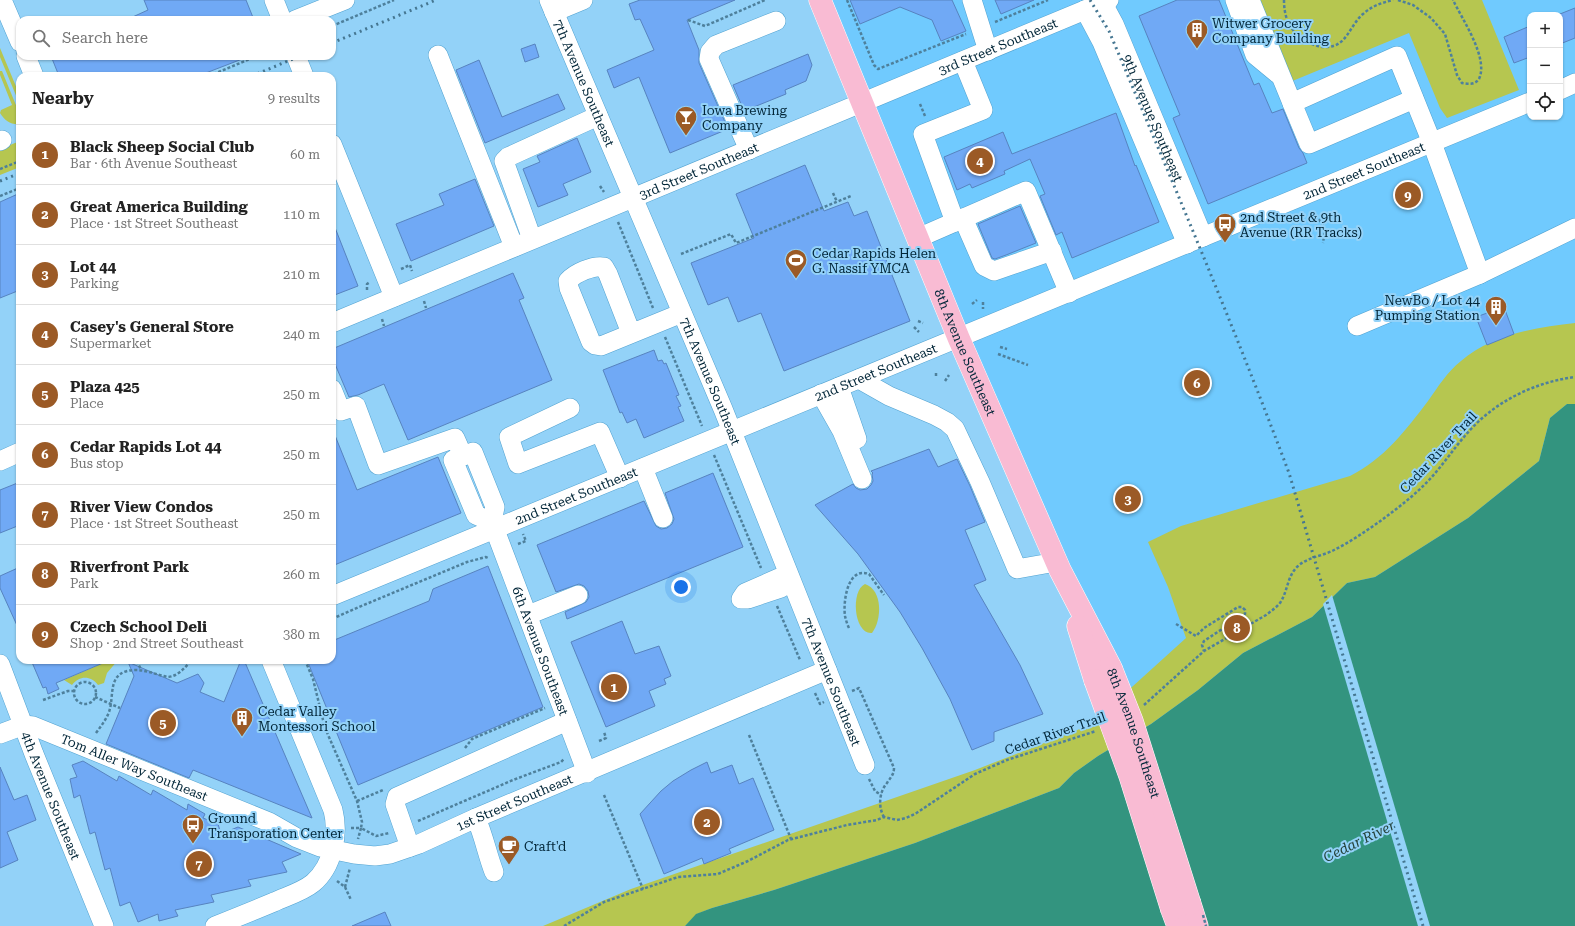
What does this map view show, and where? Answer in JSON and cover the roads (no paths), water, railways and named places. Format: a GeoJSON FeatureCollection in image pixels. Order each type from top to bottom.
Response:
{"type":"FeatureCollection","features":[{"type":"Feature","properties":{"kind":"main road","name":"8th Avenue Southeast"},"geometry":{"type":"LineString","coordinates":[[820,0],[959,339],[1058,566],[1103,674],[1130,776],[1180,913],[1197,926]]}},
{"type":"Feature","properties":{"kind":"street"},"geometry":{"type":"LineString","coordinates":[[2,0],[16,33]]}},
{"type":"Feature","properties":{"kind":"street"},"geometry":{"type":"LineString","coordinates":[[274,0],[280,16]]}},
{"type":"Feature","properties":{"kind":"street"},"geometry":{"type":"LineString","coordinates":[[305,16],[345,0]]}},
{"type":"Feature","properties":{"kind":"street"},"geometry":{"type":"LineString","coordinates":[[552,6],[583,0]]}},
{"type":"Feature","properties":{"kind":"street"},"geometry":{"type":"LineString","coordinates":[[972,0],[988,51]]}},
{"type":"Feature","properties":{"kind":"street"},"geometry":{"type":"LineString","coordinates":[[1235,0],[1255,55],[1281,77]]}},
{"type":"Feature","properties":{"kind":"street"},"geometry":{"type":"LineString","coordinates":[[1250,0],[1309,144],[1414,99]]}},
{"type":"Feature","properties":{"kind":"street","name":"3rd Street Southeast"},"geometry":{"type":"LineString","coordinates":[[336,321],[1105,1]]}},
{"type":"Feature","properties":{"kind":"street","name":"9th Avenue Southeast"},"geometry":{"type":"LineString","coordinates":[[1105,1],[1193,213],[1195,241]]}},
{"type":"Feature","properties":{"kind":"street","name":"7th Avenue Southeast"},"geometry":{"type":"LineString","coordinates":[[552,6],[731,431],[865,765]]}},
{"type":"Feature","properties":{"kind":"street"},"geometry":{"type":"LineString","coordinates":[[1085,10],[1102,42],[1195,241]]}},
{"type":"Feature","properties":{"kind":"street"},"geometry":{"type":"LineString","coordinates":[[749,150],[709,59],[710,52],[716,45],[776,21]]}},
{"type":"Feature","properties":{"kind":"street"},"geometry":{"type":"LineString","coordinates":[[438,55],[514,247]]}},
{"type":"Feature","properties":{"kind":"street"},"geometry":{"type":"LineString","coordinates":[[1292,102],[1397,56],[1432,143],[1480,274]]}},
{"type":"Feature","properties":{"kind":"street"},"geometry":{"type":"LineString","coordinates":[[28,60],[32,72]]}},
{"type":"Feature","properties":{"kind":"street"},"geometry":{"type":"LineString","coordinates":[[298,60],[302,72]]}},
{"type":"Feature","properties":{"kind":"street"},"geometry":{"type":"LineString","coordinates":[[963,61],[983,110],[923,134],[959,220],[984,266],[994,271],[1052,251]]}},
{"type":"Feature","properties":{"kind":"street"},"geometry":{"type":"LineString","coordinates":[[1563,89],[1575,83]]}},
{"type":"Feature","properties":{"kind":"street","name":"2nd Street Southeast"},"geometry":{"type":"LineString","coordinates":[[336,594],[494,525],[620,478],[1527,103]]}},
{"type":"Feature","properties":{"kind":"street"},"geometry":{"type":"LineString","coordinates":[[532,239],[504,161],[508,157],[598,116]]}},
{"type":"Feature","properties":{"kind":"street"},"geometry":{"type":"LineString","coordinates":[[336,154],[394,297]]}},
{"type":"Feature","properties":{"kind":"street"},"geometry":{"type":"LineString","coordinates":[[918,238],[1026,191],[1070,293]]}},
{"type":"Feature","properties":{"kind":"street"},"geometry":{"type":"LineString","coordinates":[[1356,326],[1480,274],[1575,228]]}},
{"type":"Feature","properties":{"kind":"street"},"geometry":{"type":"LineString","coordinates":[[631,333],[682,313]]}},
{"type":"Feature","properties":{"kind":"street"},"geometry":{"type":"LineString","coordinates":[[858,379],[889,396],[934,415],[947,422],[955,429],[980,482],[1017,569],[1058,566]]}},
{"type":"Feature","properties":{"kind":"street"},"geometry":{"type":"LineString","coordinates":[[821,394],[866,478],[839,387]]}},
{"type":"Feature","properties":{"kind":"street"},"geometry":{"type":"LineString","coordinates":[[336,399],[341,411],[356,406],[378,465],[455,438],[463,456],[473,452],[494,508],[494,525]]}},
{"type":"Feature","properties":{"kind":"street"},"geometry":{"type":"LineString","coordinates":[[570,408],[509,437],[518,464],[600,432],[620,478]]}},
{"type":"Feature","properties":{"kind":"street"},"geometry":{"type":"LineString","coordinates":[[0,461],[16,454]]}},
{"type":"Feature","properties":{"kind":"street"},"geometry":{"type":"LineString","coordinates":[[642,468],[663,518]]}},
{"type":"Feature","properties":{"kind":"street","name":"6th Avenue Southeast"},"geometry":{"type":"LineString","coordinates":[[494,525],[587,773]]}},
{"type":"Feature","properties":{"kind":"street"},"geometry":{"type":"LineString","coordinates":[[769,587],[780,588],[790,579]]}},
{"type":"Feature","properties":{"kind":"street"},"geometry":{"type":"LineString","coordinates":[[528,615],[578,595]]}},
{"type":"Feature","properties":{"kind":"street","name":"4th Avenue Southeast"},"geometry":{"type":"LineString","coordinates":[[0,664],[104,926]]}},
{"type":"Feature","properties":{"kind":"street"},"geometry":{"type":"LineString","coordinates":[[215,926],[305,888],[319,876],[332,850],[336,829],[333,810],[273,664]]}},
{"type":"Feature","properties":{"kind":"street","name":"1st Street Southeast"},"geometry":{"type":"LineString","coordinates":[[332,850],[360,856],[375,856],[390,854],[410,847],[827,670]]}},
{"type":"Feature","properties":{"kind":"street"},"geometry":{"type":"LineString","coordinates":[[410,847],[395,804],[396,798],[568,721]]}},
{"type":"Feature","properties":{"kind":"street"},"geometry":{"type":"LineString","coordinates":[[0,734],[24,725]]}},
{"type":"Feature","properties":{"kind":"street","name":"Tom Aller Way Southeast"},"geometry":{"type":"LineString","coordinates":[[24,725],[34,726],[268,822],[297,838],[332,850]]}},
{"type":"Feature","properties":{"kind":"street"},"geometry":{"type":"LineString","coordinates":[[476,818],[485,838],[485,848],[498,870]]}},
{"type":"Feature","properties":{"kind":"water","name":"Cedar River"},"geometry":{"type":"Polygon","coordinates":[[[1567,404],[1575,404],[1575,926],[685,926],[696,914],[712,908],[774,890],[915,843],[1059,788],[1074,773],[1098,756],[1151,724],[1198,690],[1243,653],[1312,617],[1347,583],[1375,577],[1468,518],[1539,461],[1550,418],[1567,404]]]}},
{"type":"Feature","properties":{"kind":"railway"},"geometry":{"type":"LineString","coordinates":[[336,41],[436,0]]}},
{"type":"Feature","properties":{"kind":"railway"},"geometry":{"type":"LineString","coordinates":[[1090,0],[1109,31],[1224,306],[1289,473],[1423,926]]}},
{"type":"Feature","properties":{"kind":"railway"},"geometry":{"type":"LineString","coordinates":[[262,72],[290,60]]}},
{"type":"Feature","properties":{"kind":"railway"},"geometry":{"type":"LineString","coordinates":[[0,181],[16,175]]}},
{"type":"Feature","properties":{"kind":"place","name":"Witwer Grocery Company Building"},"geometry":{"type":"Point","coordinates":[1197,50]}},
{"type":"Feature","properties":{"kind":"place","name":"Iowa Brewing Company"},"geometry":{"type":"Point","coordinates":[686,136]}},
{"type":"Feature","properties":{"kind":"place","name":"Casey's General Store"},"geometry":{"type":"Point","coordinates":[980,161]}},
{"type":"Feature","properties":{"kind":"place","name":"Czech School Deli"},"geometry":{"type":"Point","coordinates":[1408,195]}},
{"type":"Feature","properties":{"kind":"place","name":"2nd Street & 9th Avenue (RR Tracks)"},"geometry":{"type":"Point","coordinates":[1225,244]}},
{"type":"Feature","properties":{"kind":"place","name":"Cedar Rapids Helen G. Nassif YMCA"},"geometry":{"type":"Point","coordinates":[796,280]}},
{"type":"Feature","properties":{"kind":"place","name":"NewBo / Lot 44 Pumping Station"},"geometry":{"type":"Point","coordinates":[1496,326]}},
{"type":"Feature","properties":{"kind":"place","name":"Cedar Rapids Lot 44"},"geometry":{"type":"Point","coordinates":[1197,383]}},
{"type":"Feature","properties":{"kind":"place","name":"Lot 44"},"geometry":{"type":"Point","coordinates":[1128,499]}},
{"type":"Feature","properties":{"kind":"place","name":"Riverfront Park"},"geometry":{"type":"Point","coordinates":[1237,628]}},
{"type":"Feature","properties":{"kind":"place","name":"Black Sheep Social Club"},"geometry":{"type":"Point","coordinates":[614,687]}},
{"type":"Feature","properties":{"kind":"place","name":"Plaza 425"},"geometry":{"type":"Point","coordinates":[163,723]}},
{"type":"Feature","properties":{"kind":"place","name":"Cedar Valley Montessori School"},"geometry":{"type":"Point","coordinates":[242,738]}},
{"type":"Feature","properties":{"kind":"place","name":"Great America Building"},"geometry":{"type":"Point","coordinates":[707,822]}},
{"type":"Feature","properties":{"kind":"place","name":"Ground Transporation Center"},"geometry":{"type":"Point","coordinates":[193,844]}},
{"type":"Feature","properties":{"kind":"place","name":"River View Condos"},"geometry":{"type":"Point","coordinates":[199,864]}},
{"type":"Feature","properties":{"kind":"place","name":"Craft'd"},"geometry":{"type":"Point","coordinates":[509,866]}}]}
